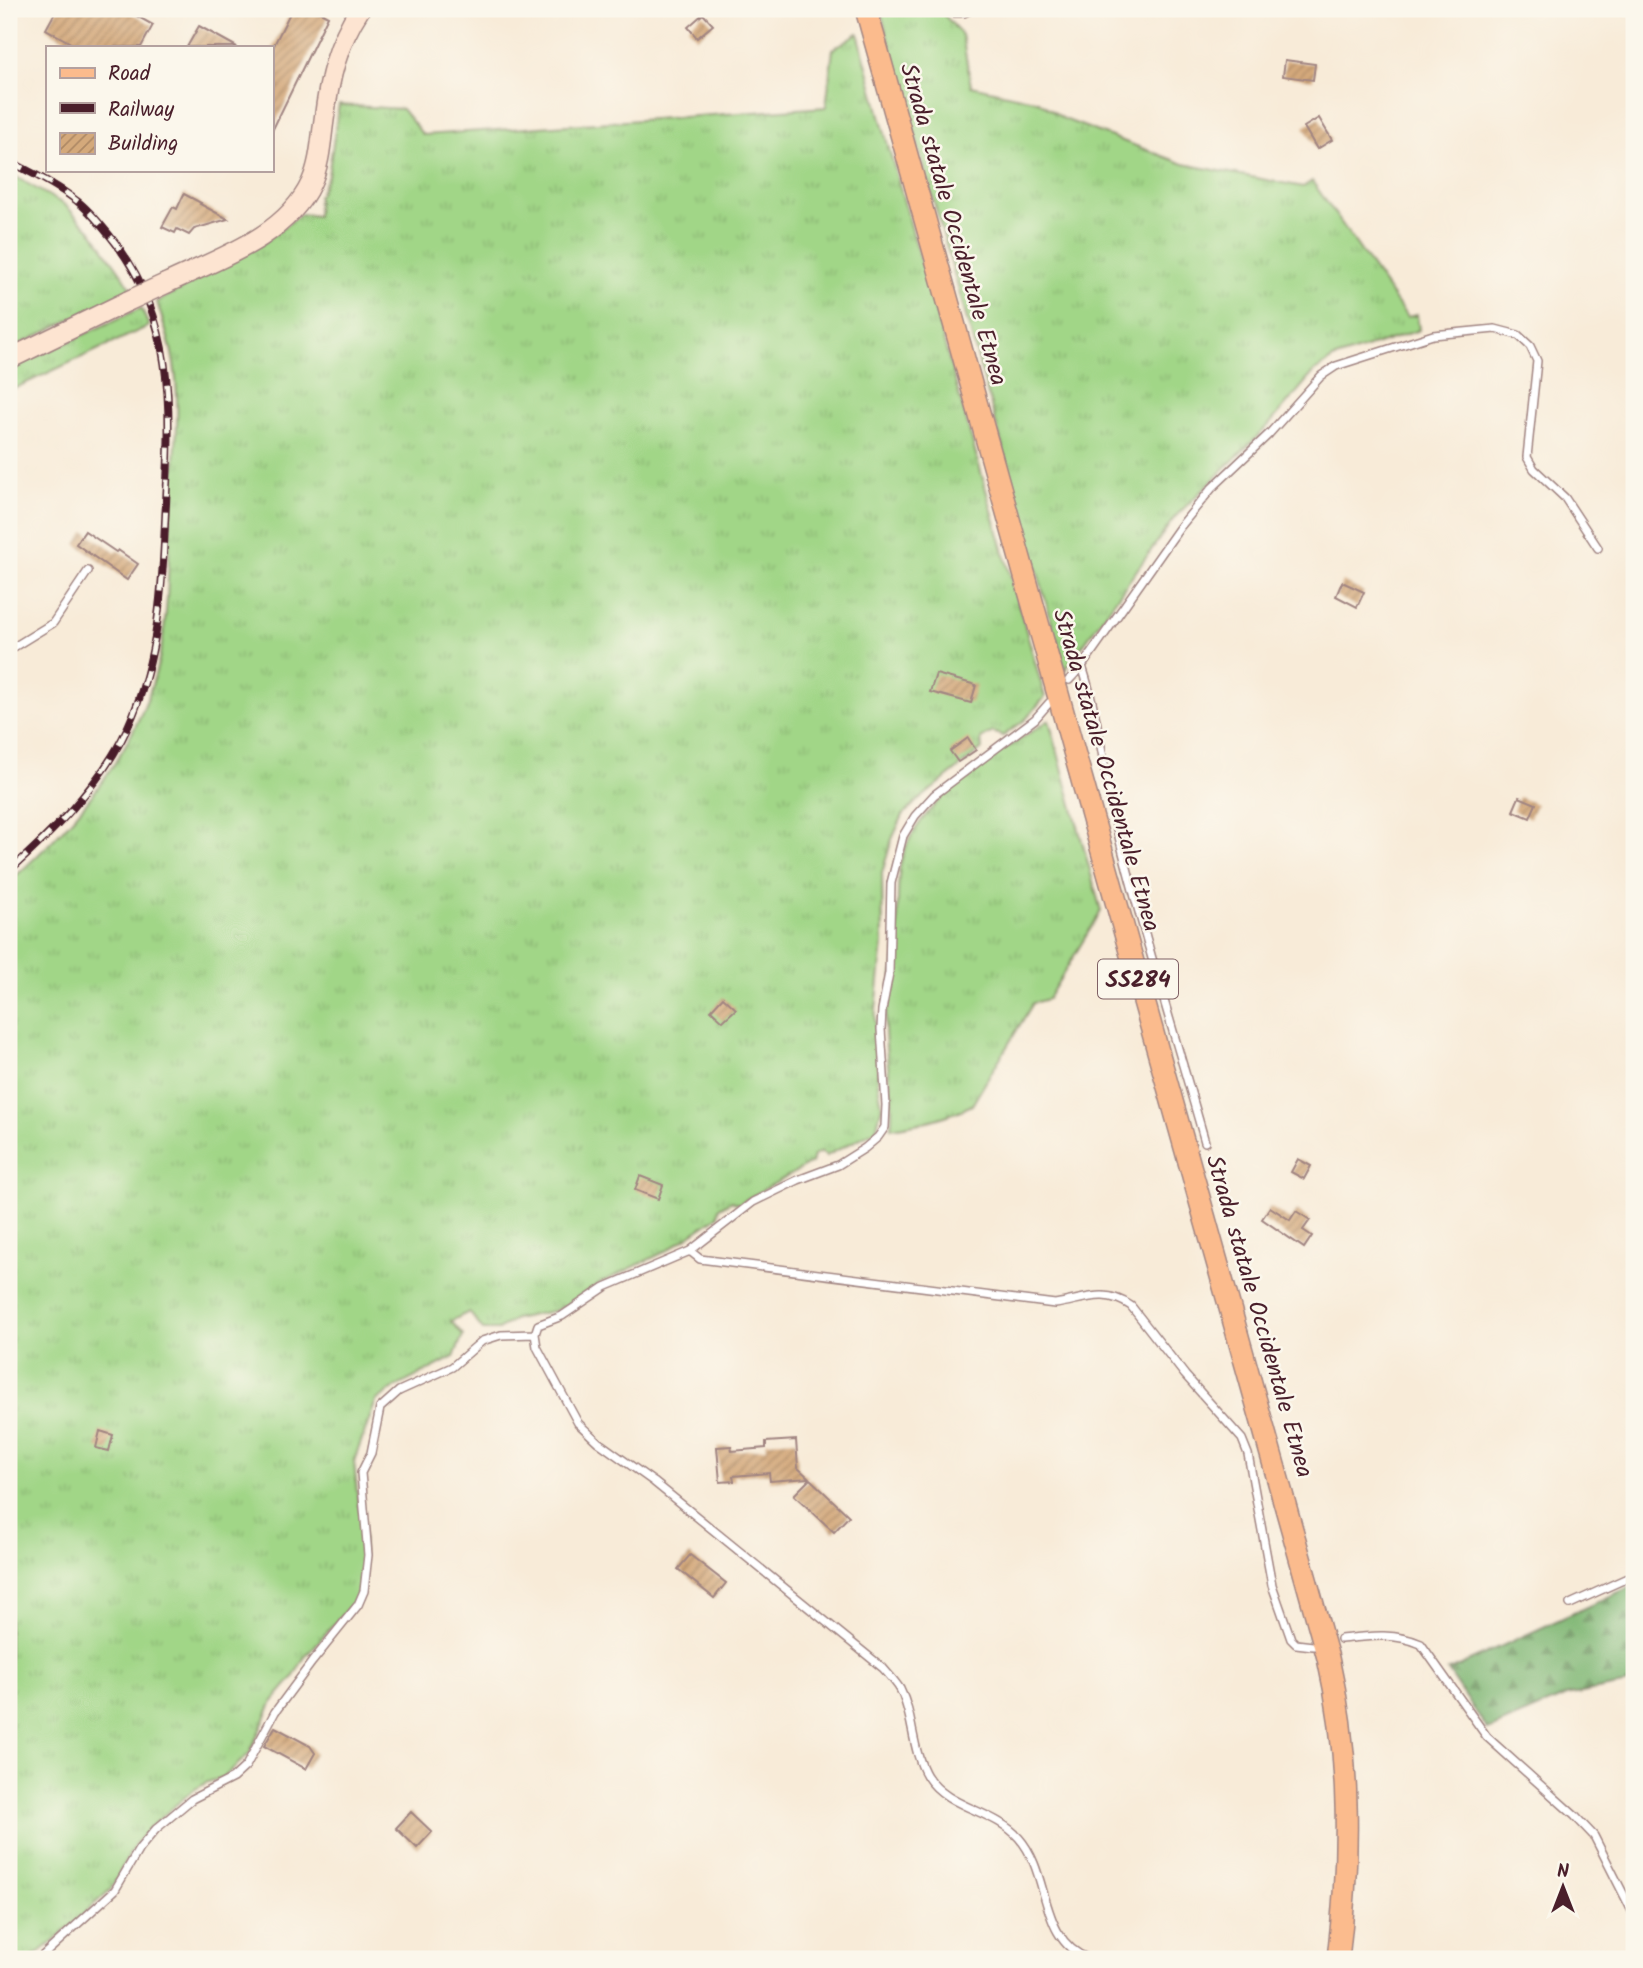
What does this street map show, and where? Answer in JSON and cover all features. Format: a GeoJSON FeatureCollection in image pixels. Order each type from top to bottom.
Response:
{"type":"FeatureCollection","features":[{"type":"Feature","properties":{"kind":"main road","name":"Strada statale Occidentale Etnea"},"geometry":{"type":"LineString","coordinates":[[866,9],[1328,1658],[1340,1723],[1347,1796],[1346,1891],[1338,1959]]}},
{"type":"Feature","properties":{"kind":"street"},"geometry":{"type":"LineString","coordinates":[[9,359],[253,242],[278,224],[304,196],[317,166],[329,78],[341,41],[360,9]]}},
{"type":"Feature","properties":{"kind":"lane"},"geometry":{"type":"LineString","coordinates":[[950,9],[954,13],[964,13],[973,9]]}},
{"type":"Feature","properties":{"kind":"lane"},"geometry":{"type":"LineString","coordinates":[[1069,680],[1212,488],[1269,434],[1321,376],[1336,366],[1433,335],[1494,329],[1518,335],[1530,345],[1537,361],[1527,457],[1534,469],[1565,498],[1598,548]]}},
{"type":"Feature","properties":{"kind":"lane"},"geometry":{"type":"LineString","coordinates":[[9,649],[53,623],[88,570]]}},
{"type":"Feature","properties":{"kind":"lane"},"geometry":{"type":"LineString","coordinates":[[1082,666],[1093,701],[1118,832],[1205,1142]]}},
{"type":"Feature","properties":{"kind":"lane"},"geometry":{"type":"LineString","coordinates":[[1049,703],[1035,719],[934,795],[902,836],[891,883],[889,973],[881,1029],[885,1127],[878,1137],[838,1165],[798,1180],[753,1202],[690,1251],[605,1287],[562,1316],[538,1325],[535,1334],[537,1347],[578,1423],[597,1442],[654,1482],[793,1593],[894,1680],[900,1690],[917,1753],[929,1779],[950,1799],[1002,1823],[1019,1838],[1038,1872],[1061,1940],[1069,1948],[1089,1959]]}},
{"type":"Feature","properties":{"kind":"lane"},"geometry":{"type":"LineString","coordinates":[[690,1251],[700,1259],[1055,1304],[1092,1296],[1105,1295],[1120,1299],[1131,1306],[1185,1375],[1242,1439],[1248,1454],[1272,1585],[1292,1639],[1296,1644],[1313,1646]]}},
{"type":"Feature","properties":{"kind":"lane"},"geometry":{"type":"LineString","coordinates":[[38,1959],[115,1890],[139,1849],[156,1829],[192,1799],[233,1777],[246,1766],[275,1712],[358,1605],[364,1591],[368,1555],[361,1473],[371,1454],[380,1409],[399,1391],[452,1367],[482,1341],[501,1335],[535,1334]]}},
{"type":"Feature","properties":{"kind":"lane"},"geometry":{"type":"LineString","coordinates":[[1570,1604],[1634,1575]]}},
{"type":"Feature","properties":{"kind":"lane"},"geometry":{"type":"LineString","coordinates":[[1341,1639],[1389,1635],[1407,1637],[1421,1644],[1487,1737],[1594,1836],[1634,1915]]}},
{"type":"Feature","properties":{"kind":"green space"},"geometry":{"type":"Polygon","coordinates":[[[880,9],[939,9],[962,35],[971,86],[1038,101],[1064,119],[1184,164],[1303,187],[1312,181],[1407,317],[1417,315],[1419,330],[1333,359],[1315,371],[1266,428],[1175,517],[1065,670],[880,9]]]}},
{"type":"Feature","properties":{"kind":"green space"},"geometry":{"type":"Polygon","coordinates":[[[858,33],[1045,697],[1026,719],[1003,736],[993,732],[981,739],[982,749],[903,815],[892,839],[882,873],[883,943],[875,1019],[878,1084],[882,1106],[876,1130],[826,1156],[821,1152],[813,1156],[811,1163],[738,1204],[732,1201],[719,1208],[718,1216],[665,1252],[602,1282],[557,1310],[515,1319],[498,1330],[483,1330],[469,1312],[451,1321],[463,1335],[454,1357],[392,1389],[376,1401],[354,1461],[358,1504],[363,1521],[363,1574],[358,1597],[304,1658],[293,1678],[273,1701],[249,1754],[224,1777],[192,1791],[150,1827],[135,1844],[111,1889],[54,1941],[31,1959],[9,1959],[9,882],[60,833],[104,778],[123,749],[140,718],[161,650],[166,616],[177,392],[172,353],[157,302],[258,247],[301,214],[317,216],[318,197],[328,176],[339,105],[402,109],[423,135],[826,107],[833,49],[858,33]]]}},
{"type":"Feature","properties":{"kind":"green space"},"geometry":{"type":"Polygon","coordinates":[[[9,173],[65,205],[93,233],[132,289],[9,350],[9,173]]]}},
{"type":"Feature","properties":{"kind":"green space"},"geometry":{"type":"Polygon","coordinates":[[[141,308],[149,326],[9,391],[9,369],[141,308]]]}},
{"type":"Feature","properties":{"kind":"green space"},"geometry":{"type":"Polygon","coordinates":[[[1049,720],[1101,911],[1048,999],[1033,1003],[972,1105],[933,1120],[891,1128],[892,1104],[885,1021],[897,947],[900,867],[907,843],[939,801],[960,782],[1049,720]]]}},
{"type":"Feature","properties":{"kind":"green space"},"geometry":{"type":"Polygon","coordinates":[[[1634,1585],[1634,1683],[1566,1696],[1488,1730],[1448,1671],[1634,1585]]]}},
{"type":"Feature","properties":{"kind":"building"},"geometry":{"type":"Polygon","coordinates":[[[57,9],[124,9],[153,25],[142,46],[76,46],[46,29],[57,9]]]}},
{"type":"Feature","properties":{"kind":"building"},"geometry":{"type":"Polygon","coordinates":[[[292,9],[314,9],[328,16],[273,129],[273,47],[292,9]]]}},
{"type":"Feature","properties":{"kind":"building"},"geometry":{"type":"Polygon","coordinates":[[[703,14],[713,25],[697,38],[688,27],[703,14]]]}},
{"type":"Feature","properties":{"kind":"building"},"geometry":{"type":"Polygon","coordinates":[[[199,26],[235,46],[188,46],[199,26]]]}},
{"type":"Feature","properties":{"kind":"building"},"geometry":{"type":"Polygon","coordinates":[[[1285,60],[1315,64],[1313,80],[1283,76],[1285,60]]]}},
{"type":"Feature","properties":{"kind":"building"},"geometry":{"type":"Polygon","coordinates":[[[1319,118],[1332,140],[1317,149],[1304,127],[1319,118]]]}},
{"type":"Feature","properties":{"kind":"building"},"geometry":{"type":"Polygon","coordinates":[[[184,194],[228,219],[194,229],[189,235],[177,229],[175,233],[162,227],[173,207],[177,209],[184,194]]]}},
{"type":"Feature","properties":{"kind":"building"},"geometry":{"type":"Polygon","coordinates":[[[85,531],[138,564],[127,580],[76,544],[85,531]]]}},
{"type":"Feature","properties":{"kind":"building"},"geometry":{"type":"Polygon","coordinates":[[[1342,582],[1364,592],[1357,607],[1336,596],[1342,582]]]}},
{"type":"Feature","properties":{"kind":"building"},"geometry":{"type":"Polygon","coordinates":[[[936,674],[976,685],[971,703],[930,692],[936,674]]]}},
{"type":"Feature","properties":{"kind":"building"},"geometry":{"type":"Polygon","coordinates":[[[968,738],[976,750],[958,762],[950,751],[968,738]]]}},
{"type":"Feature","properties":{"kind":"building"},"geometry":{"type":"Polygon","coordinates":[[[1519,797],[1536,804],[1530,818],[1513,811],[1519,797]]]}},
{"type":"Feature","properties":{"kind":"building"},"geometry":{"type":"Polygon","coordinates":[[[723,997],[736,1009],[723,1021],[711,1010],[723,997]]]}},
{"type":"Feature","properties":{"kind":"building"},"geometry":{"type":"Polygon","coordinates":[[[1298,1159],[1311,1166],[1304,1179],[1291,1172],[1298,1159]]]}},
{"type":"Feature","properties":{"kind":"building"},"geometry":{"type":"Polygon","coordinates":[[[640,1176],[663,1185],[658,1199],[635,1190],[640,1176]]]}},
{"type":"Feature","properties":{"kind":"building"},"geometry":{"type":"Polygon","coordinates":[[[1270,1207],[1290,1220],[1296,1211],[1310,1220],[1303,1230],[1312,1236],[1304,1248],[1262,1219],[1270,1207]]]}},
{"type":"Feature","properties":{"kind":"building"},"geometry":{"type":"Polygon","coordinates":[[[100,1431],[113,1435],[109,1451],[96,1448],[100,1431]]]}},
{"type":"Feature","properties":{"kind":"building"},"geometry":{"type":"Polygon","coordinates":[[[796,1440],[798,1468],[809,1478],[770,1481],[769,1473],[733,1476],[734,1481],[720,1482],[717,1447],[731,1446],[732,1451],[766,1448],[766,1442],[796,1440]]]}},
{"type":"Feature","properties":{"kind":"building"},"geometry":{"type":"Polygon","coordinates":[[[810,1479],[849,1516],[834,1532],[794,1495],[810,1479]]]}},
{"type":"Feature","properties":{"kind":"building"},"geometry":{"type":"Polygon","coordinates":[[[690,1555],[726,1583],[714,1598],[678,1569],[690,1555]]]}},
{"type":"Feature","properties":{"kind":"building"},"geometry":{"type":"Polygon","coordinates":[[[275,1727],[310,1746],[315,1753],[306,1769],[264,1746],[275,1727]]]}},
{"type":"Feature","properties":{"kind":"building"},"geometry":{"type":"Polygon","coordinates":[[[411,1812],[432,1832],[417,1848],[396,1828],[411,1812]]]}},
{"type":"Feature","properties":{"kind":"railway"},"geometry":{"type":"LineString","coordinates":[[9,161],[53,184],[81,205],[110,236],[133,269],[149,302],[159,337],[166,373],[168,409],[164,551],[155,634],[143,687],[122,739],[99,776],[41,842],[9,871]]}}]}
